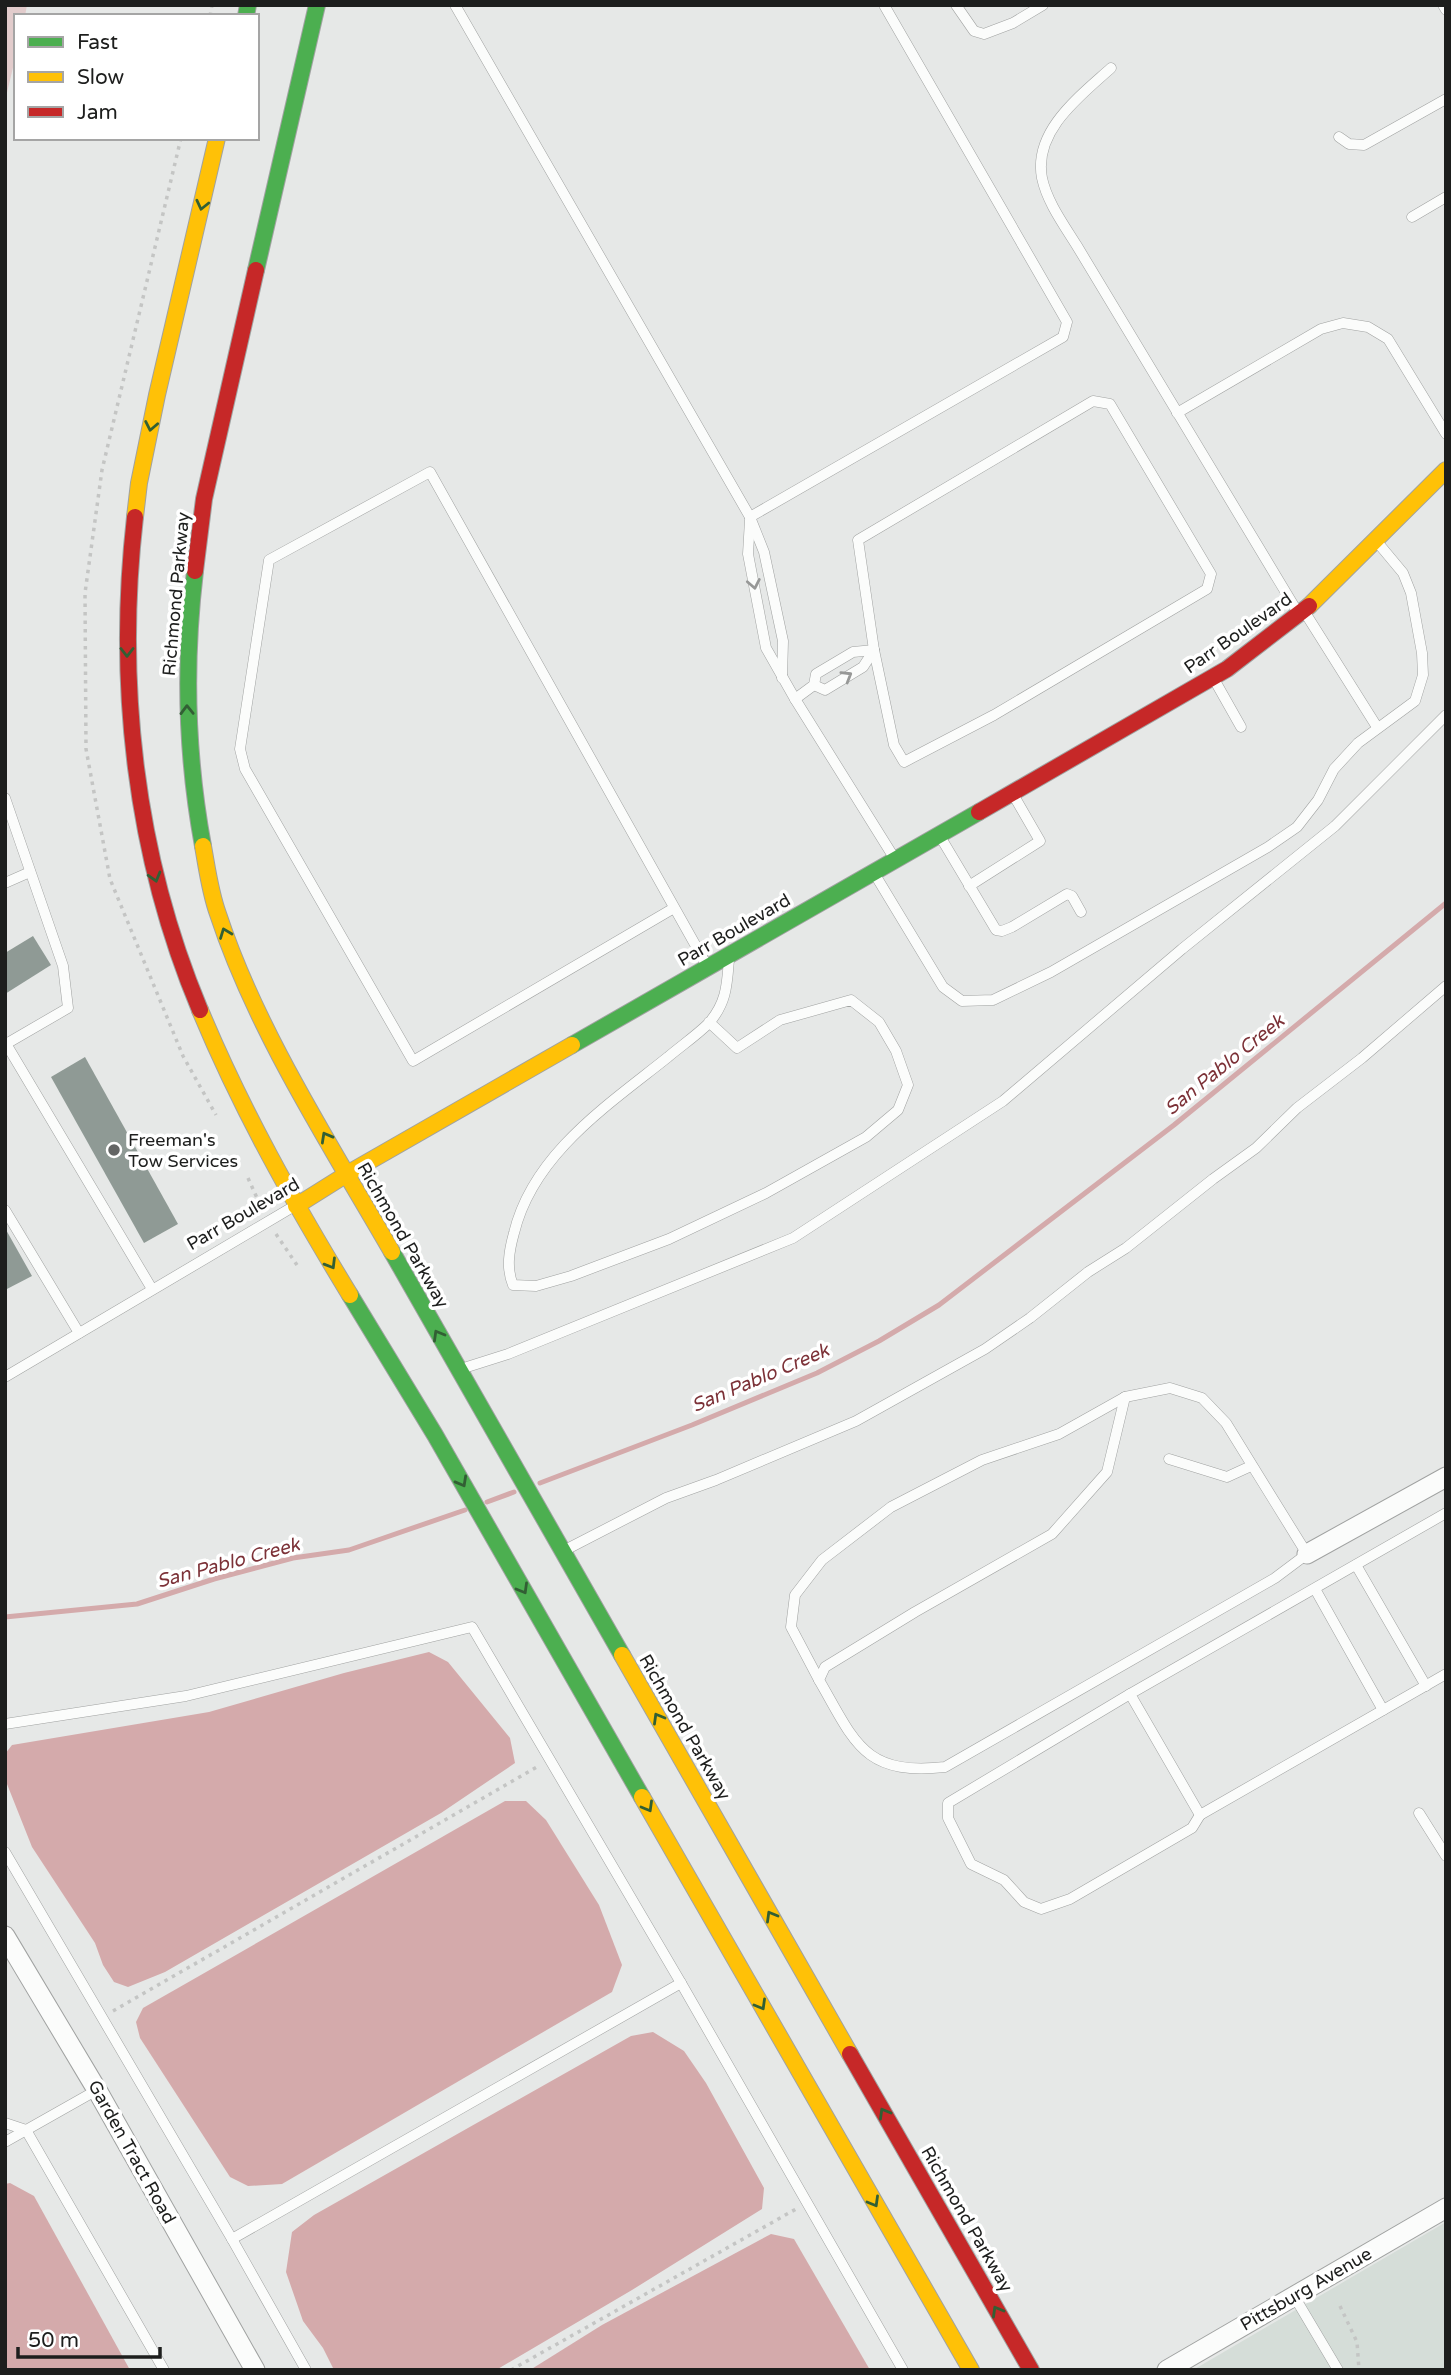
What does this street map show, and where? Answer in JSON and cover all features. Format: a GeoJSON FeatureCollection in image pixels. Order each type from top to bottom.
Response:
{"type":"FeatureCollection","features":[{"type":"Feature","properties":{"kind":"main road","name":"Richmond Parkway"},"geometry":{"type":"LineString","coordinates":[[317,5],[204,499],[189,623],[188,734],[195,802],[217,912],[237,964],[271,1038],[346,1174],[1031,2370]]}},
{"type":"Feature","properties":{"kind":"main road"},"geometry":{"type":"LineString","coordinates":[[217,140],[139,483],[128,579],[127,671],[137,768],[153,870],[179,960],[222,1063],[296,1206],[435,1435],[971,2370]]}},
{"type":"Feature","properties":{"kind":"main road","name":"Parr Boulevard"},"geometry":{"type":"LineString","coordinates":[[296,1206],[346,1174],[1213,677],[1302,613],[1446,470]]}},
{"type":"Feature","properties":{"kind":"street"},"geometry":{"type":"LineString","coordinates":[[1307,1554],[1446,1476]]}},
{"type":"Feature","properties":{"kind":"street","name":"Garden Tract Road"},"geometry":{"type":"LineString","coordinates":[[5,1936],[97,2090],[255,2370]]}},
{"type":"Feature","properties":{"kind":"street","name":"Pittsburg Avenue"},"geometry":{"type":"LineString","coordinates":[[1167,2370],[1446,2208]]}},
{"type":"Feature","properties":{"kind":"lane"},"geometry":{"type":"LineString","coordinates":[[455,5],[750,517],[764,552],[783,641],[782,678]]}},
{"type":"Feature","properties":{"kind":"lane"},"geometry":{"type":"LineString","coordinates":[[750,517],[1063,337],[1067,322],[884,5]]}},
{"type":"Feature","properties":{"kind":"lane"},"geometry":{"type":"LineString","coordinates":[[956,5],[974,31],[985,34],[1013,23],[1043,5]]}},
{"type":"Feature","properties":{"kind":"lane"},"geometry":{"type":"LineString","coordinates":[[1443,5],[1446,10]]}},
{"type":"Feature","properties":{"kind":"lane"},"geometry":{"type":"LineString","coordinates":[[1111,68],[1074,102],[1049,133],[1041,154],[1042,178],[1051,201],[1177,414],[1377,727]]}},
{"type":"Feature","properties":{"kind":"lane"},"geometry":{"type":"LineString","coordinates":[[1339,137],[1349,144],[1364,145],[1446,99]]}},
{"type":"Feature","properties":{"kind":"lane"},"geometry":{"type":"LineString","coordinates":[[1412,217],[1446,197]]}},
{"type":"Feature","properties":{"kind":"lane"},"geometry":{"type":"LineString","coordinates":[[1177,414],[1321,329],[1343,323],[1368,327],[1388,339],[1446,434]]}},
{"type":"Feature","properties":{"kind":"lane"},"geometry":{"type":"LineString","coordinates":[[814,685],[825,690],[863,667],[874,650],[858,540],[1093,401],[1110,404],[1211,574],[1207,589],[994,715],[904,762],[894,745],[874,650]]}},
{"type":"Feature","properties":{"kind":"lane"},"geometry":{"type":"LineString","coordinates":[[674,908],[413,1061],[245,769],[240,749],[269,560],[430,472],[674,908],[707,967]]}},
{"type":"Feature","properties":{"kind":"lane"},"geometry":{"type":"LineString","coordinates":[[750,517],[748,554],[766,648],[895,860]]}},
{"type":"Feature","properties":{"kind":"lane"},"geometry":{"type":"LineString","coordinates":[[873,872],[943,987],[962,1001],[993,1000],[1051,972],[1268,848],[1297,827],[1318,800],[1334,769],[1377,727],[1415,701],[1423,675],[1422,653],[1411,593],[1404,573],[1375,540]]}},
{"type":"Feature","properties":{"kind":"lane"},"geometry":{"type":"LineString","coordinates":[[795,699],[814,685],[816,674],[853,652],[874,650]]}},
{"type":"Feature","properties":{"kind":"lane"},"geometry":{"type":"LineString","coordinates":[[1213,677],[1241,727]]}},
{"type":"Feature","properties":{"kind":"lane"},"geometry":{"type":"LineString","coordinates":[[458,1370],[508,1354],[793,1238],[1003,1101],[1182,949],[1335,826],[1446,715]]}},
{"type":"Feature","properties":{"kind":"lane"},"geometry":{"type":"LineString","coordinates":[[969,886],[1040,841],[1012,792]]}},
{"type":"Feature","properties":{"kind":"lane"},"geometry":{"type":"LineString","coordinates":[[5,798],[62,966],[68,1008],[6,1043],[152,1290]]}},
{"type":"Feature","properties":{"kind":"lane"},"geometry":{"type":"LineString","coordinates":[[939,834],[996,930],[1002,932],[1012,927],[1066,894],[1072,896],[1081,912]]}},
{"type":"Feature","properties":{"kind":"lane"},"geometry":{"type":"LineString","coordinates":[[5,883],[30,872]]}},
{"type":"Feature","properties":{"kind":"lane"},"geometry":{"type":"LineString","coordinates":[[709,1022],[737,1048],[780,1020],[851,1000],[879,1022],[896,1051],[908,1085],[898,1110],[866,1137],[766,1193],[669,1239],[571,1276],[536,1286],[513,1285],[508,1273],[510,1246],[519,1209],[544,1167],[580,1129],[709,1022],[727,992],[729,955]]}},
{"type":"Feature","properties":{"kind":"lane"},"geometry":{"type":"LineString","coordinates":[[562,1552],[666,1498],[856,1421],[985,1349],[1030,1318],[1088,1272],[1126,1248],[1213,1178],[1256,1148],[1297,1108],[1362,1058],[1446,986]]}},
{"type":"Feature","properties":{"kind":"lane","name":"Parr Boulevard"},"geometry":{"type":"LineString","coordinates":[[5,1377],[296,1206]]}},
{"type":"Feature","properties":{"kind":"lane"},"geometry":{"type":"LineString","coordinates":[[5,1210],[79,1333]]}},
{"type":"Feature","properties":{"kind":"lane"},"geometry":{"type":"LineString","coordinates":[[1170,1388],[1202,1398],[1226,1423],[1251,1466],[1307,1554],[1275,1578],[945,1767],[916,1770],[892,1767],[870,1756],[854,1740],[791,1627],[795,1595],[822,1560],[891,1507],[982,1461],[1059,1434],[1125,1397],[1170,1388]]}},
{"type":"Feature","properties":{"kind":"lane"},"geometry":{"type":"LineString","coordinates":[[819,1680],[825,1667],[1052,1534],[1107,1472],[1125,1397]]}},
{"type":"Feature","properties":{"kind":"lane"},"geometry":{"type":"LineString","coordinates":[[1169,1459],[1227,1477],[1251,1466]]}},
{"type":"Feature","properties":{"kind":"lane"},"geometry":{"type":"LineString","coordinates":[[1446,1513],[1130,1694],[948,1803],[948,1818],[971,1864],[1004,1880],[1024,1902],[1041,1909],[1070,1899],[1192,1828],[1200,1815],[1446,1674]]}},
{"type":"Feature","properties":{"kind":"lane"},"geometry":{"type":"LineString","coordinates":[[1356,1565],[1426,1686]]}},
{"type":"Feature","properties":{"kind":"lane"},"geometry":{"type":"LineString","coordinates":[[1315,1589],[1383,1710]]}},
{"type":"Feature","properties":{"kind":"lane"},"geometry":{"type":"LineString","coordinates":[[5,1724],[186,1696],[472,1627],[681,1983],[903,2370]]}},
{"type":"Feature","properties":{"kind":"lane"},"geometry":{"type":"LineString","coordinates":[[1130,1694],[1200,1815]]}},
{"type":"Feature","properties":{"kind":"lane"},"geometry":{"type":"LineString","coordinates":[[1419,1813],[1446,1856]]}},
{"type":"Feature","properties":{"kind":"lane"},"geometry":{"type":"LineString","coordinates":[[5,1852],[306,2370]]}},
{"type":"Feature","properties":{"kind":"lane"},"geometry":{"type":"LineString","coordinates":[[232,2239],[681,1983]]}},
{"type":"Feature","properties":{"kind":"lane"},"geometry":{"type":"LineString","coordinates":[[5,2142],[97,2090]]}},
{"type":"Feature","properties":{"kind":"lane"},"geometry":{"type":"LineString","coordinates":[[5,2123],[26,2130],[164,2370]]}},
{"type":"Feature","properties":{"kind":"lane"},"geometry":{"type":"LineString","coordinates":[[1294,2296],[1338,2370]]}},
{"type":"Feature","properties":{"kind":"path"},"geometry":{"type":"LineString","coordinates":[[102,2017],[550,1759]]}},
{"type":"Feature","properties":{"kind":"path"},"geometry":{"type":"LineString","coordinates":[[511,2370],[807,2202]]}},
{"type":"Feature","properties":{"kind":"path"},"geometry":{"type":"LineString","coordinates":[[1340,2306],[1357,2342],[1359,2370]]}},
{"type":"Feature","properties":{"kind":"shaded area"},"geometry":{"type":"Polygon","coordinates":[[[5,5],[27,5],[25,14],[14,14],[14,63],[5,101],[5,5]]]}},
{"type":"Feature","properties":{"kind":"shaded area"},"geometry":{"type":"Polygon","coordinates":[[[429,1652],[448,1662],[510,1738],[515,1763],[441,1813],[165,1972],[128,1987],[114,1982],[103,1965],[95,1943],[32,1847],[5,1779],[5,1754],[12,1745],[209,1712],[344,1673],[429,1652]]]}},
{"type":"Feature","properties":{"kind":"shaded area"},"geometry":{"type":"Polygon","coordinates":[[[505,1801],[526,1801],[546,1820],[599,1905],[622,1965],[612,1992],[282,2184],[248,2186],[230,2177],[140,2038],[136,2022],[143,2008],[505,1801]]]}},
{"type":"Feature","properties":{"kind":"shaded area"},"geometry":{"type":"Polygon","coordinates":[[[653,2032],[684,2051],[706,2083],[764,2188],[762,2209],[496,2370],[334,2370],[323,2348],[303,2321],[286,2272],[292,2232],[314,2215],[631,2036],[653,2032]]]}},
{"type":"Feature","properties":{"kind":"shaded area"},"geometry":{"type":"Polygon","coordinates":[[[10,2183],[34,2196],[130,2370],[5,2370],[5,2184],[10,2183]]]}},
{"type":"Feature","properties":{"kind":"shaded area"},"geometry":{"type":"Polygon","coordinates":[[[1446,2222],[1446,2370],[1193,2370],[1446,2222]]]}},
{"type":"Feature","properties":{"kind":"shaded area"},"geometry":{"type":"Polygon","coordinates":[[[771,2234],[794,2239],[870,2370],[530,2370],[602,2325],[771,2234]]]}},
{"type":"Feature","properties":{"kind":"building"},"geometry":{"type":"Polygon","coordinates":[[[33,936],[51,965],[5,994],[5,953],[33,936]]]}},
{"type":"Feature","properties":{"kind":"building","name":"Freeman's Tow Services"},"geometry":{"type":"Polygon","coordinates":[[[85,1057],[178,1224],[144,1243],[51,1077],[85,1057]]]}},
{"type":"Feature","properties":{"kind":"building"},"geometry":{"type":"Polygon","coordinates":[[[5,1228],[32,1276],[5,1290],[5,1228]]]}},
{"type":"Feature","properties":{"kind":"waterway","name":"San Pablo Creek"},"geometry":{"type":"LineString","coordinates":[[540,1483],[692,1425],[817,1373],[879,1341],[939,1305],[1174,1125],[1446,903]]}},
{"type":"Feature","properties":{"kind":"waterway","name":"San Pablo Creek"},"geometry":{"type":"LineString","coordinates":[[487,1502],[514,1492]]}},
{"type":"Feature","properties":{"kind":"waterway","name":"San Pablo Creek"},"geometry":{"type":"LineString","coordinates":[[5,1617],[137,1604],[214,1579],[293,1558],[349,1550],[465,1510]]}},
{"type":"Feature","properties":{"kind":"traffic: fast"},"geometry":{"type":"LineString","coordinates":[[246,14],[248,5]]}},
{"type":"Feature","properties":{"kind":"traffic: fast"},"geometry":{"type":"LineString","coordinates":[[256,270],[317,5]]}},
{"type":"Feature","properties":{"kind":"traffic: fast"},"geometry":{"type":"LineString","coordinates":[[195,571],[189,640],[188,708],[193,777],[203,846]]}},
{"type":"Feature","properties":{"kind":"traffic: fast"},"geometry":{"type":"LineString","coordinates":[[572,1045],[979,812]]}},
{"type":"Feature","properties":{"kind":"traffic: fast"},"geometry":{"type":"LineString","coordinates":[[392,1252],[622,1655]]}},
{"type":"Feature","properties":{"kind":"traffic: fast"},"geometry":{"type":"LineString","coordinates":[[350,1295],[435,1435],[642,1797]]}},
{"type":"Feature","properties":{"kind":"traffic: slow"},"geometry":{"type":"LineString","coordinates":[[135,517],[157,395],[217,140]]}},
{"type":"Feature","properties":{"kind":"traffic: slow"},"geometry":{"type":"LineString","coordinates":[[1309,606],[1446,470]]}},
{"type":"Feature","properties":{"kind":"traffic: slow"},"geometry":{"type":"LineString","coordinates":[[203,846],[215,906],[253,1001],[296,1087],[392,1252]]}},
{"type":"Feature","properties":{"kind":"traffic: slow"},"geometry":{"type":"LineString","coordinates":[[200,1010],[269,1155],[350,1295]]}},
{"type":"Feature","properties":{"kind":"traffic: slow"},"geometry":{"type":"LineString","coordinates":[[296,1206],[572,1045]]}},
{"type":"Feature","properties":{"kind":"traffic: slow"},"geometry":{"type":"LineString","coordinates":[[622,1655],[850,2054]]}},
{"type":"Feature","properties":{"kind":"traffic: slow"},"geometry":{"type":"LineString","coordinates":[[642,1797],[971,2370]]}},
{"type":"Feature","properties":{"kind":"traffic: jam"},"geometry":{"type":"LineString","coordinates":[[195,571],[204,499],[256,270]]}},
{"type":"Feature","properties":{"kind":"traffic: jam"},"geometry":{"type":"LineString","coordinates":[[135,517],[128,642],[136,768],[160,891],[200,1010]]}},
{"type":"Feature","properties":{"kind":"traffic: jam"},"geometry":{"type":"LineString","coordinates":[[979,812],[1227,669],[1309,606]]}},
{"type":"Feature","properties":{"kind":"traffic: jam"},"geometry":{"type":"LineString","coordinates":[[850,2054],[1031,2370]]}},
{"type":"Feature","properties":{"kind":"place","name":"Freeman's Tow Services"},"geometry":{"type":"Point","coordinates":[114,1150]}}]}
